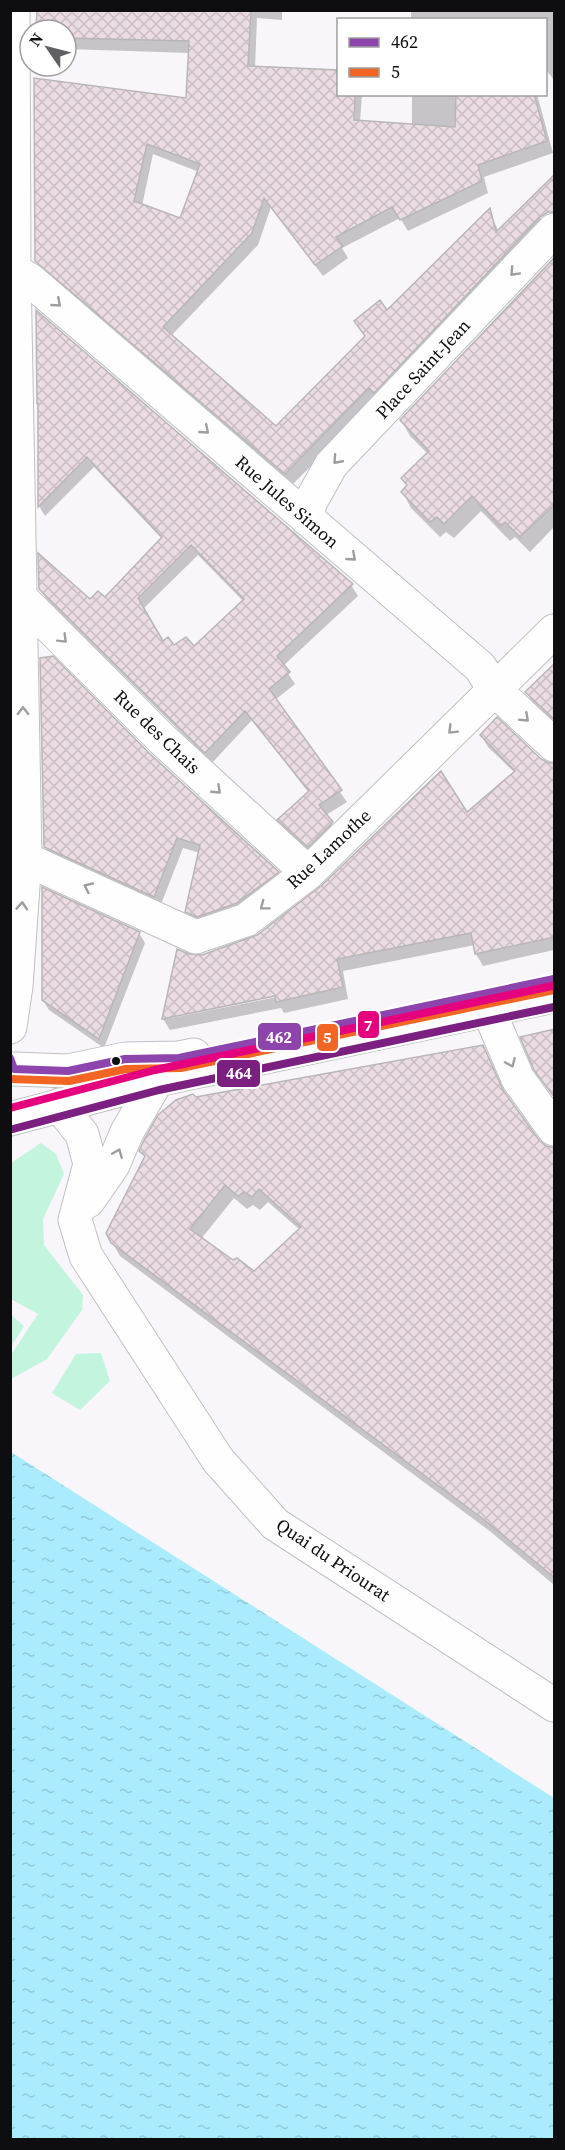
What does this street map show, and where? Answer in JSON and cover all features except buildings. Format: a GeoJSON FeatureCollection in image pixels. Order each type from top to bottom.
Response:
{"type":"FeatureCollection","features":[{"type":"Feature","properties":{"kind":"street"},"geometry":{"type":"LineString","coordinates":[[10,1027],[16,986],[18,855],[12,269],[13,10]]}},
{"type":"Feature","properties":{"kind":"street","name":"Place Saint-Jean"},"geometry":{"type":"LineString","coordinates":[[307,519],[310,503],[331,465],[555,230]]}},
{"type":"Feature","properties":{"kind":"street","name":"Rue Jules Simon"},"geometry":{"type":"LineString","coordinates":[[12,269],[30,280],[480,667],[494,689],[555,745]]}},
{"type":"Feature","properties":{"kind":"street","name":"Rue des Chais"},"geometry":{"type":"LineString","coordinates":[[16,592],[163,740],[308,873]]}},
{"type":"Feature","properties":{"kind":"street","name":"Rue Lamothe"},"geometry":{"type":"LineString","coordinates":[[18,855],[196,937],[246,920],[308,873],[555,631]]}},
{"type":"Feature","properties":{"kind":"street"},"geometry":{"type":"LineString","coordinates":[[12,1068],[68,1071],[125,1059],[179,1058],[555,979]]}},
{"type":"Feature","properties":{"kind":"street"},"geometry":{"type":"LineString","coordinates":[[10,1119],[157,1080],[555,996]]}},
{"type":"Feature","properties":{"kind":"street"},"geometry":{"type":"LineString","coordinates":[[488,1010],[518,1079],[555,1129]]}},
{"type":"Feature","properties":{"kind":"street"},"geometry":{"type":"LineString","coordinates":[[75,1220],[113,1165],[127,1132],[157,1080]]}},
{"type":"Feature","properties":{"kind":"street"},"geometry":{"type":"LineString","coordinates":[[59,1105],[82,1134],[90,1164],[75,1220]]}},
{"type":"Feature","properties":{"kind":"street","name":"Quai du Priourat"},"geometry":{"type":"LineString","coordinates":[[75,1220],[86,1256],[218,1460],[275,1524],[555,1705]]}},
{"type":"Feature","properties":{"kind":"green space"},"geometry":{"type":"Polygon","coordinates":[[[41,1143],[56,1154],[64,1174],[43,1219],[44,1245],[83,1295],[82,1310],[47,1359],[11,1379],[11,1355],[38,1314],[11,1299],[11,1163],[41,1143]]]}},
{"type":"Feature","properties":{"kind":"green space"},"geometry":{"type":"Polygon","coordinates":[[[11,1315],[24,1326],[11,1347],[11,1315]]]}},
{"type":"Feature","properties":{"kind":"green space"},"geometry":{"type":"Polygon","coordinates":[[[101,1353],[110,1381],[80,1410],[52,1393],[76,1354],[101,1353]]]}},
{"type":"Feature","properties":{"kind":"water"},"geometry":{"type":"Polygon","coordinates":[[[11,1452],[554,1798],[554,2139],[11,2139],[11,1452]]]}},
{"type":"Feature","properties":{"kind":"transit line","name":"462"},"geometry":{"type":"LineString","coordinates":[[10,1058],[14,1069],[68,1071],[125,1059],[179,1058],[554,979]]}},
{"type":"Feature","properties":{"kind":"transit line","name":"7"},"geometry":{"type":"LineString","coordinates":[[10,1108],[155,1070],[552,986]]}},
{"type":"Feature","properties":{"kind":"transit line","name":"5"},"geometry":{"type":"LineString","coordinates":[[10,1079],[69,1081],[126,1069],[181,1068],[554,990]]}},
{"type":"Feature","properties":{"kind":"transit line","name":"464"},"geometry":{"type":"LineString","coordinates":[[13,1129],[159,1090],[554,1007]]}}]}
